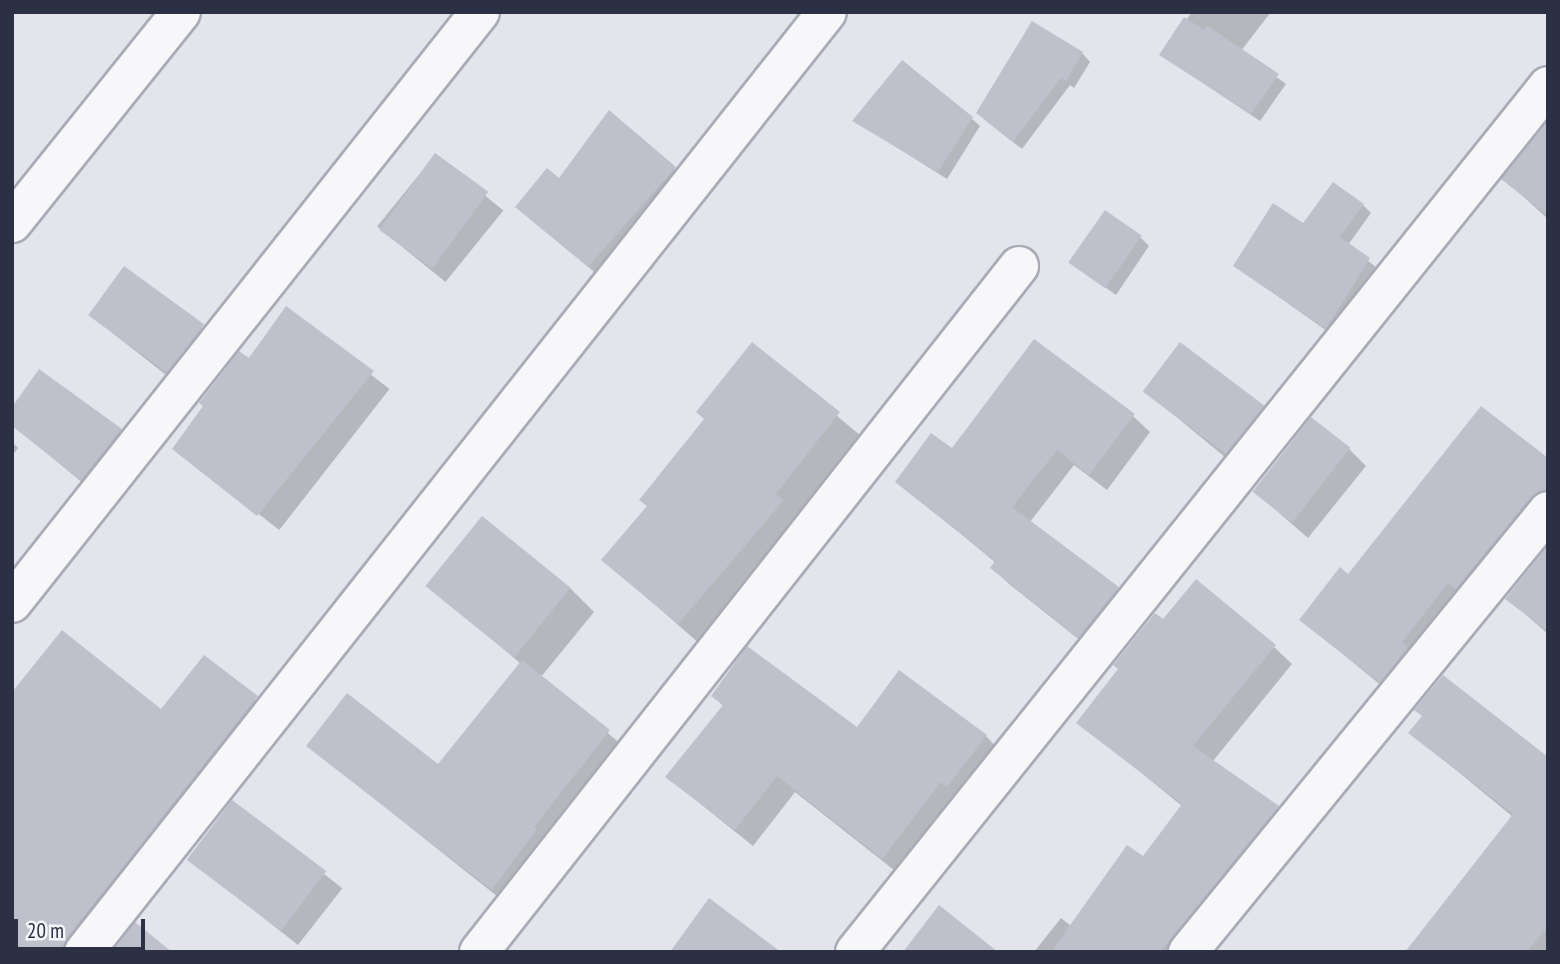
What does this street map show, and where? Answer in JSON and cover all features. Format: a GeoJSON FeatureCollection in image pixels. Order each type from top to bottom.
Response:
{"type":"FeatureCollection","features":[{"type":"Feature","properties":{"kind":"street"},"geometry":{"type":"LineString","coordinates":[[12,223],[181,12]]}},
{"type":"Feature","properties":{"kind":"street"},"geometry":{"type":"LineString","coordinates":[[12,603],[480,12]]}},
{"type":"Feature","properties":{"kind":"street"},"geometry":{"type":"LineString","coordinates":[[84,952],[827,12]]}},
{"type":"Feature","properties":{"kind":"street"},"geometry":{"type":"LineString","coordinates":[[855,952],[1548,86]]}},
{"type":"Feature","properties":{"kind":"street"},"geometry":{"type":"LineString","coordinates":[[478,952],[1019,266]]}},
{"type":"Feature","properties":{"kind":"street"},"geometry":{"type":"LineString","coordinates":[[1188,952],[1548,511]]}},
{"type":"Feature","properties":{"kind":"building"},"geometry":{"type":"Polygon","coordinates":[[[1184,17],[1204,30],[1206,25],[1279,74],[1251,114],[1159,55],[1184,17]]]}},
{"type":"Feature","properties":{"kind":"building"},"geometry":{"type":"Polygon","coordinates":[[[1032,21],[1083,52],[1066,81],[1061,78],[1013,142],[976,113],[1032,21]]]}},
{"type":"Feature","properties":{"kind":"building"},"geometry":{"type":"Polygon","coordinates":[[[902,60],[973,117],[938,172],[852,121],[902,60]]]}},
{"type":"Feature","properties":{"kind":"building"},"geometry":{"type":"Polygon","coordinates":[[[609,110],[676,167],[588,267],[515,207],[547,168],[559,178],[609,110]]]}},
{"type":"Feature","properties":{"kind":"building"},"geometry":{"type":"Polygon","coordinates":[[[1548,121],[1548,216],[1501,179],[1548,121]]]}},
{"type":"Feature","properties":{"kind":"building"},"geometry":{"type":"Polygon","coordinates":[[[435,153],[488,192],[433,269],[379,230],[435,153]]]}},
{"type":"Feature","properties":{"kind":"building"},"geometry":{"type":"Polygon","coordinates":[[[1333,182],[1364,204],[1340,237],[1370,258],[1326,329],[1233,266],[1273,203],[1303,223],[1333,182]]]}},
{"type":"Feature","properties":{"kind":"building"},"geometry":{"type":"Polygon","coordinates":[[[1105,210],[1142,236],[1105,288],[1068,262],[1105,210]]]}},
{"type":"Feature","properties":{"kind":"building"},"geometry":{"type":"Polygon","coordinates":[[[124,266],[204,324],[168,374],[88,315],[124,266]]]}},
{"type":"Feature","properties":{"kind":"building"},"geometry":{"type":"Polygon","coordinates":[[[286,306],[374,371],[257,516],[172,449],[203,406],[199,403],[239,351],[249,358],[286,306]]]}},
{"type":"Feature","properties":{"kind":"building"},"geometry":{"type":"Polygon","coordinates":[[[1034,339],[1135,414],[1089,475],[1057,450],[1012,507],[1119,587],[1078,638],[990,568],[995,561],[895,482],[931,433],[952,448],[1034,339]]]}},
{"type":"Feature","properties":{"kind":"building"},"geometry":{"type":"Polygon","coordinates":[[[752,342],[840,412],[776,494],[784,500],[678,624],[601,560],[647,506],[639,500],[704,419],[696,412],[752,342]]]}},
{"type":"Feature","properties":{"kind":"building"},"geometry":{"type":"Polygon","coordinates":[[[1180,342],[1265,406],[1227,455],[1143,392],[1180,342]]]}},
{"type":"Feature","properties":{"kind":"building"},"geometry":{"type":"Polygon","coordinates":[[[39,369],[122,429],[81,480],[12,426],[12,407],[39,369]]]}},
{"type":"Feature","properties":{"kind":"building"},"geometry":{"type":"Polygon","coordinates":[[[1481,406],[1548,458],[1548,490],[1531,497],[1456,589],[1448,583],[1402,642],[1408,648],[1380,683],[1299,620],[1340,567],[1348,574],[1481,406]]]}},
{"type":"Feature","properties":{"kind":"building"},"geometry":{"type":"Polygon","coordinates":[[[1311,417],[1350,448],[1292,523],[1253,492],[1311,417]]]}},
{"type":"Feature","properties":{"kind":"building"},"geometry":{"type":"Polygon","coordinates":[[[482,516],[571,588],[514,658],[425,586],[482,516]]]}},
{"type":"Feature","properties":{"kind":"building"},"geometry":{"type":"Polygon","coordinates":[[[1548,546],[1548,632],[1505,599],[1548,546]]]}},
{"type":"Feature","properties":{"kind":"building"},"geometry":{"type":"Polygon","coordinates":[[[1196,579],[1276,645],[1193,746],[1279,806],[1160,952],[1051,952],[1127,845],[1143,856],[1182,804],[1076,723],[1118,669],[1113,665],[1155,613],[1163,619],[1196,579]]]}},
{"type":"Feature","properties":{"kind":"building"},"geometry":{"type":"Polygon","coordinates":[[[62,630],[161,709],[204,655],[258,696],[67,938],[63,952],[12,952],[12,692],[62,630]]]}},
{"type":"Feature","properties":{"kind":"building"},"geometry":{"type":"Polygon","coordinates":[[[747,646],[857,727],[899,670],[987,735],[947,787],[941,782],[882,859],[777,776],[735,830],[665,777],[723,705],[711,696],[747,646]]]}},
{"type":"Feature","properties":{"kind":"building"},"geometry":{"type":"Polygon","coordinates":[[[522,660],[610,730],[534,827],[537,829],[492,890],[306,746],[347,693],[438,764],[522,660]]]}},
{"type":"Feature","properties":{"kind":"building"},"geometry":{"type":"Polygon","coordinates":[[[1443,675],[1548,757],[1548,926],[1527,952],[1405,952],[1513,814],[1408,733],[1422,716],[1414,710],[1443,675]]]}},
{"type":"Feature","properties":{"kind":"building"},"geometry":{"type":"Polygon","coordinates":[[[232,800],[326,871],[281,931],[187,860],[232,800]]]}},
{"type":"Feature","properties":{"kind":"building"},"geometry":{"type":"Polygon","coordinates":[[[709,898],[781,952],[670,952],[709,898]]]}},
{"type":"Feature","properties":{"kind":"building"},"geometry":{"type":"Polygon","coordinates":[[[939,905],[998,952],[903,952],[939,905]]]}},
{"type":"Feature","properties":{"kind":"building"},"geometry":{"type":"Polygon","coordinates":[[[135,922],[172,952],[112,952],[135,922]]]}}]}
